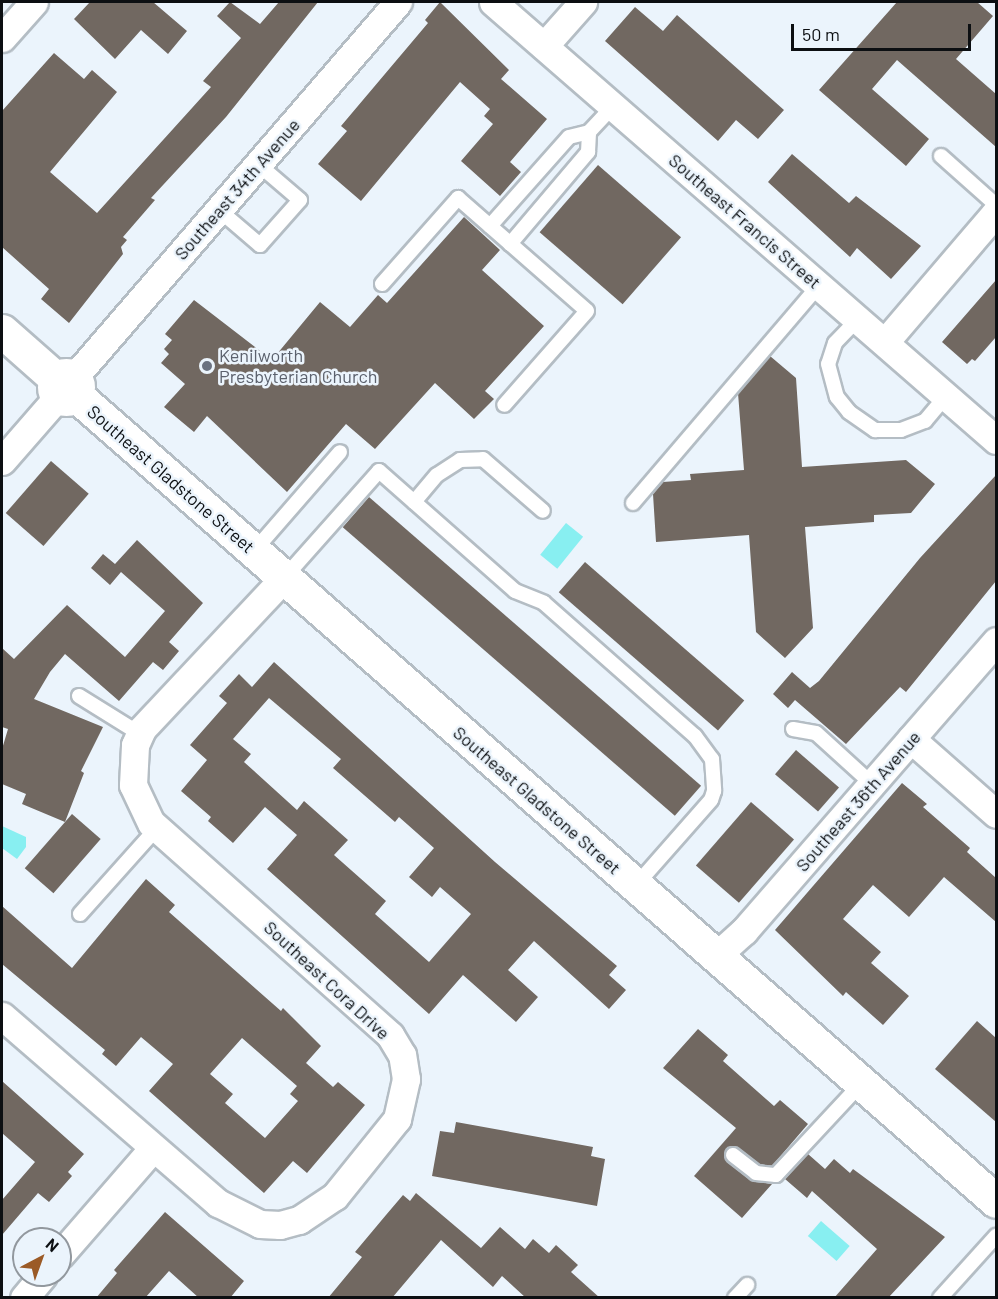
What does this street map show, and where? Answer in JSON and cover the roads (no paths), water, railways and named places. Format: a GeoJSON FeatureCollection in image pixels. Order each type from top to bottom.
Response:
{"type":"FeatureCollection","features":[{"type":"Feature","properties":{"kind":"street"},"geometry":{"type":"LineString","coordinates":[[2,38],[33,2]]}},
{"type":"Feature","properties":{"kind":"street","name":"Southeast 34th Avenue"},"geometry":{"type":"LineString","coordinates":[[2,461],[398,2]]}},
{"type":"Feature","properties":{"kind":"street","name":"Southeast Francis Street"},"geometry":{"type":"LineString","coordinates":[[493,2],[996,440]]}},
{"type":"Feature","properties":{"kind":"street"},"geometry":{"type":"LineString","coordinates":[[544,46],[583,2]]}},
{"type":"Feature","properties":{"kind":"street"},"geometry":{"type":"LineString","coordinates":[[885,342],[996,212]]}},
{"type":"Feature","properties":{"kind":"street","name":"Southeast Gladstone Street"},"geometry":{"type":"LineString","coordinates":[[2,331],[996,1201]]}},
{"type":"Feature","properties":{"kind":"street","name":"Southeast Cora Drive"},"geometry":{"type":"LineString","coordinates":[[2,1016],[153,1148],[239,1216],[280,1225],[299,1220],[335,1196],[384,1140],[403,1104],[406,1079],[402,1055],[372,1017],[157,828],[140,806],[133,785],[131,767],[140,734],[284,578]]}},
{"type":"Feature","properties":{"kind":"street","name":"Southeast 36th Avenue"},"geometry":{"type":"LineString","coordinates":[[715,957],[744,931],[996,641]]}},
{"type":"Feature","properties":{"kind":"street"},"geometry":{"type":"LineString","coordinates":[[911,739],[996,814]]}},
{"type":"Feature","properties":{"kind":"street"},"geometry":{"type":"LineString","coordinates":[[72,1242],[153,1148]]}},
{"type":"Feature","properties":{"kind":"lane"},"geometry":{"type":"LineString","coordinates":[[490,226],[569,137],[589,132],[613,106]]}},
{"type":"Feature","properties":{"kind":"lane"},"geometry":{"type":"LineString","coordinates":[[510,244],[588,152],[589,132]]}},
{"type":"Feature","properties":{"kind":"lane"},"geometry":{"type":"LineString","coordinates":[[941,156],[996,205]]}},
{"type":"Feature","properties":{"kind":"lane"},"geometry":{"type":"LineString","coordinates":[[219,210],[260,245],[300,200],[258,164]]}},
{"type":"Feature","properties":{"kind":"lane"},"geometry":{"type":"LineString","coordinates":[[382,284],[458,198],[587,311],[504,405]]}},
{"type":"Feature","properties":{"kind":"lane"},"geometry":{"type":"LineString","coordinates":[[633,503],[819,285]]}},
{"type":"Feature","properties":{"kind":"lane"},"geometry":{"type":"LineString","coordinates":[[858,319],[836,343],[828,364],[837,397],[849,412],[875,430],[901,430],[925,421],[946,396]]}},
{"type":"Feature","properties":{"kind":"lane"},"geometry":{"type":"LineString","coordinates":[[254,551],[340,452]]}},
{"type":"Feature","properties":{"kind":"lane"},"geometry":{"type":"LineString","coordinates":[[414,502],[437,475],[460,460],[483,459],[543,511]]}},
{"type":"Feature","properties":{"kind":"lane"},"geometry":{"type":"LineString","coordinates":[[284,578],[379,471],[515,591],[544,603],[707,749],[714,769],[711,800],[635,886]]}},
{"type":"Feature","properties":{"kind":"lane"},"geometry":{"type":"LineString","coordinates":[[79,696],[140,734]]}},
{"type":"Feature","properties":{"kind":"lane"},"geometry":{"type":"LineString","coordinates":[[793,729],[816,733],[872,784]]}},
{"type":"Feature","properties":{"kind":"lane"},"geometry":{"type":"LineString","coordinates":[[80,914],[157,828]]}},
{"type":"Feature","properties":{"kind":"lane"},"geometry":{"type":"LineString","coordinates":[[733,1155],[756,1173],[776,1176],[861,1084]]}},
{"type":"Feature","properties":{"kind":"lane"},"geometry":{"type":"LineString","coordinates":[[940,1298],[996,1236]]}},
{"type":"Feature","properties":{"kind":"lane"},"geometry":{"type":"LineString","coordinates":[[735,1298],[747,1285]]}},
{"type":"Feature","properties":{"kind":"water"},"geometry":{"type":"Polygon","coordinates":[[[566,523],[583,537],[557,569],[540,555],[566,523]]]}},
{"type":"Feature","properties":{"kind":"water"},"geometry":{"type":"Polygon","coordinates":[[[2,826],[26,837],[26,847],[17,859],[2,848],[2,826]]]}},
{"type":"Feature","properties":{"kind":"water"},"geometry":{"type":"Polygon","coordinates":[[[821,1221],[850,1246],[837,1261],[808,1236],[821,1221]]]}},
{"type":"Feature","properties":{"kind":"place","name":"Kenilworth Presbyterian Church"},"geometry":{"type":"Point","coordinates":[207,366]}}]}
